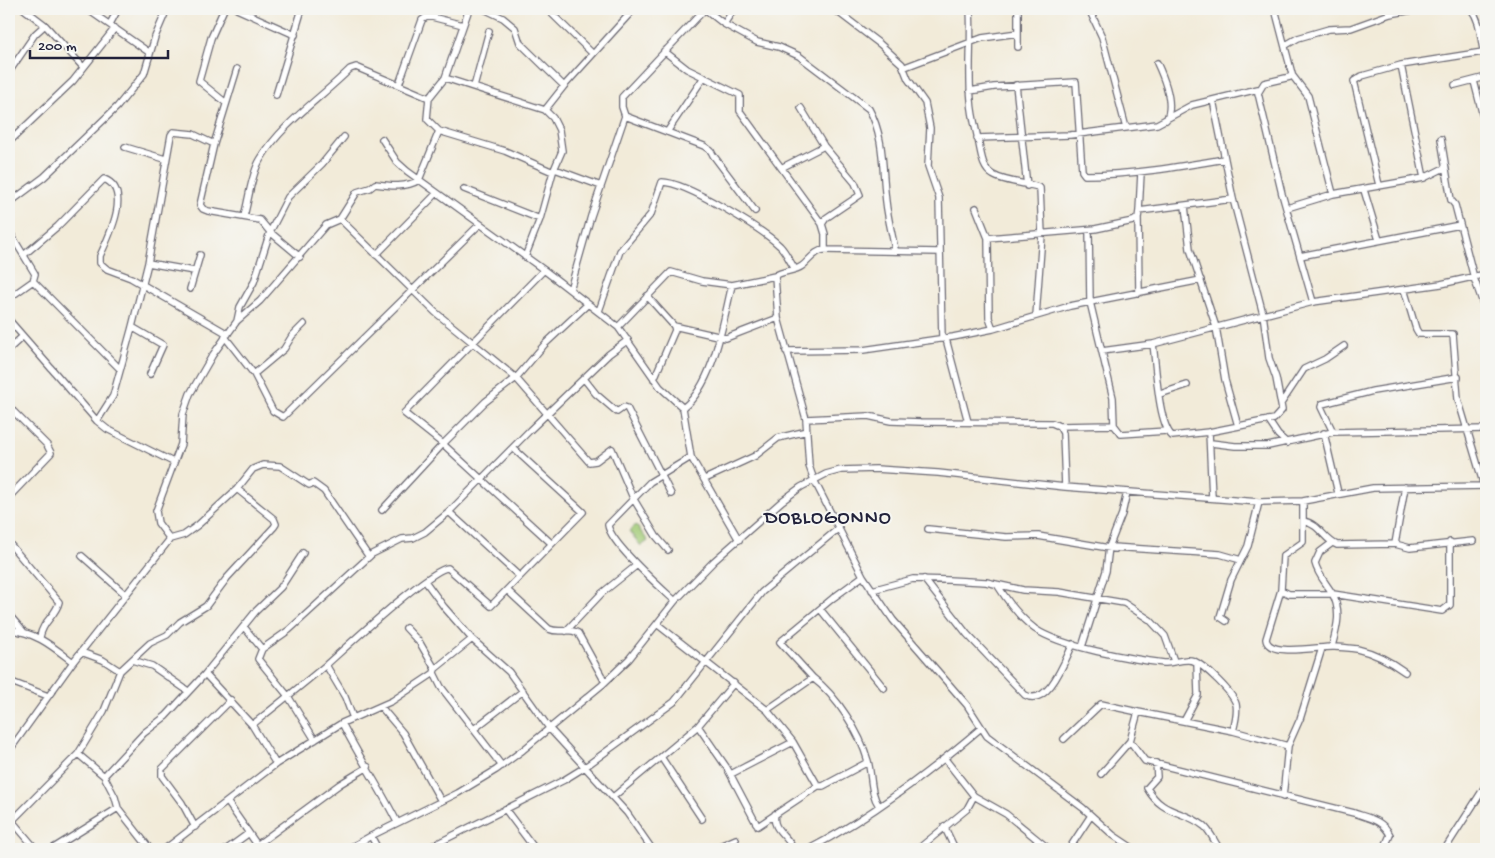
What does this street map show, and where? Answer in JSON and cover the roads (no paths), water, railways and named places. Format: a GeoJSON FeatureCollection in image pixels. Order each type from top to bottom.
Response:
{"type":"FeatureCollection","features":[{"type":"Feature","properties":{"kind":"street"},"geometry":{"type":"LineString","coordinates":[[24,9],[45,25],[84,67]]}},
{"type":"Feature","properties":{"kind":"street"},"geometry":{"type":"LineString","coordinates":[[87,9],[150,53]]}},
{"type":"Feature","properties":{"kind":"street"},"geometry":{"type":"LineString","coordinates":[[9,142],[73,81],[112,26],[118,9]]}},
{"type":"Feature","properties":{"kind":"street"},"geometry":{"type":"LineString","coordinates":[[9,203],[44,177],[118,107],[144,74],[167,9]]}},
{"type":"Feature","properties":{"kind":"street"},"geometry":{"type":"LineString","coordinates":[[224,9],[212,38],[199,81],[226,103]]}},
{"type":"Feature","properties":{"kind":"street"},"geometry":{"type":"LineString","coordinates":[[237,9],[295,35]]}},
{"type":"Feature","properties":{"kind":"street"},"geometry":{"type":"LineString","coordinates":[[276,95],[302,9]]}},
{"type":"Feature","properties":{"kind":"street"},"geometry":{"type":"LineString","coordinates":[[469,9],[445,78],[430,98],[427,119],[439,131],[601,186]]}},
{"type":"Feature","properties":{"kind":"street"},"geometry":{"type":"LineString","coordinates":[[484,9],[503,18],[515,28],[520,43],[564,86]]}},
{"type":"Feature","properties":{"kind":"street"},"geometry":{"type":"LineString","coordinates":[[547,9],[593,54]]}},
{"type":"Feature","properties":{"kind":"street"},"geometry":{"type":"LineString","coordinates":[[545,110],[564,86],[634,9]]}},
{"type":"Feature","properties":{"kind":"street"},"geometry":{"type":"LineString","coordinates":[[570,290],[601,186],[625,116],[622,107],[622,97],[705,9],[724,24],[757,42],[779,47],[799,56],[869,109],[876,120],[885,172],[888,216],[895,250]]}},
{"type":"Feature","properties":{"kind":"street"},"geometry":{"type":"LineString","coordinates":[[724,24],[734,9]]}},
{"type":"Feature","properties":{"kind":"street"},"geometry":{"type":"LineString","coordinates":[[834,9],[880,44],[904,67],[908,79],[926,103],[928,114],[928,166],[938,198],[944,339],[968,422]]}},
{"type":"Feature","properties":{"kind":"street"},"geometry":{"type":"LineString","coordinates":[[970,9],[972,41],[970,91],[973,123],[986,169],[998,177],[1040,188],[1042,235],[1036,316]]}},
{"type":"Feature","properties":{"kind":"street"},"geometry":{"type":"LineString","coordinates":[[1018,9],[1018,47]]}},
{"type":"Feature","properties":{"kind":"street"},"geometry":{"type":"LineString","coordinates":[[1090,9],[1102,37],[1126,128]]}},
{"type":"Feature","properties":{"kind":"street"},"geometry":{"type":"LineString","coordinates":[[977,138],[999,136],[1022,138],[1157,124],[1192,106],[1258,89],[1264,83],[1290,77],[1292,74],[1286,45],[1275,9]]}},
{"type":"Feature","properties":{"kind":"street"},"geometry":{"type":"LineString","coordinates":[[1286,45],[1298,38],[1329,28],[1351,28],[1384,16],[1418,9]]}},
{"type":"Feature","properties":{"kind":"street"},"geometry":{"type":"LineString","coordinates":[[1471,9],[1480,24],[1480,41],[1486,60]]}},
{"type":"Feature","properties":{"kind":"street"},"geometry":{"type":"LineString","coordinates":[[399,84],[422,20],[428,16],[463,25]]}},
{"type":"Feature","properties":{"kind":"street"},"geometry":{"type":"LineString","coordinates":[[9,72],[35,34],[45,25]]}},
{"type":"Feature","properties":{"kind":"street"},"geometry":{"type":"LineString","coordinates":[[474,87],[489,31]]}},
{"type":"Feature","properties":{"kind":"street"},"geometry":{"type":"LineString","coordinates":[[904,67],[972,41],[1018,33]]}},
{"type":"Feature","properties":{"kind":"street"},"geometry":{"type":"LineString","coordinates":[[664,51],[687,70],[740,95],[740,112],[822,224],[825,234],[825,250]]}},
{"type":"Feature","properties":{"kind":"street"},"geometry":{"type":"LineString","coordinates":[[1379,186],[1354,81],[1362,76],[1401,65],[1483,52]]}},
{"type":"Feature","properties":{"kind":"street"},"geometry":{"type":"LineString","coordinates":[[1157,63],[1170,106],[1170,114],[1166,121]]}},
{"type":"Feature","properties":{"kind":"street"},"geometry":{"type":"LineString","coordinates":[[1401,65],[1424,178]]}},
{"type":"Feature","properties":{"kind":"street"},"geometry":{"type":"LineString","coordinates":[[244,216],[259,162],[266,151],[294,121],[350,69],[356,67],[430,98]]}},
{"type":"Feature","properties":{"kind":"street"},"geometry":{"type":"LineString","coordinates":[[237,69],[214,144],[200,205],[208,211],[260,220],[270,232],[300,257]]}},
{"type":"Feature","properties":{"kind":"street"},"geometry":{"type":"LineString","coordinates":[[1292,75],[1308,96],[1333,194]]}},
{"type":"Feature","properties":{"kind":"street"},"geometry":{"type":"LineString","coordinates":[[667,132],[704,77]]}},
{"type":"Feature","properties":{"kind":"street"},"geometry":{"type":"LineString","coordinates":[[1454,85],[1486,77]]}},
{"type":"Feature","properties":{"kind":"street"},"geometry":{"type":"LineString","coordinates":[[445,78],[545,110],[553,118],[562,142],[562,151],[554,170],[540,219],[525,257]]}},
{"type":"Feature","properties":{"kind":"street"},"geometry":{"type":"LineString","coordinates":[[1474,81],[1486,128]]}},
{"type":"Feature","properties":{"kind":"street"},"geometry":{"type":"LineString","coordinates":[[970,91],[1016,85],[1076,82],[1083,174],[1141,173],[1163,167],[1224,159]]}},
{"type":"Feature","properties":{"kind":"street"},"geometry":{"type":"LineString","coordinates":[[1016,85],[1027,186]]}},
{"type":"Feature","properties":{"kind":"street"},"geometry":{"type":"LineString","coordinates":[[1258,89],[1270,145],[1313,302]]}},
{"type":"Feature","properties":{"kind":"street"},"geometry":{"type":"LineString","coordinates":[[1213,100],[1233,199],[1263,314],[1270,358],[1282,402]]}},
{"type":"Feature","properties":{"kind":"street"},"geometry":{"type":"LineString","coordinates":[[801,108],[824,146],[855,183],[860,195],[828,215],[822,224]]}},
{"type":"Feature","properties":{"kind":"street"},"geometry":{"type":"LineString","coordinates":[[625,116],[704,146],[711,151],[712,155],[755,211]]}},
{"type":"Feature","properties":{"kind":"street"},"geometry":{"type":"LineString","coordinates":[[170,539],[158,523],[156,511],[181,444],[183,414],[201,372],[237,321],[260,301],[326,225],[340,219],[357,192],[376,184],[392,186],[413,184],[419,180],[439,131]]}},
{"type":"Feature","properties":{"kind":"street"},"geometry":{"type":"LineString","coordinates":[[97,421],[113,396],[132,327],[148,263],[165,159],[173,132],[193,134],[214,144]]}},
{"type":"Feature","properties":{"kind":"street"},"geometry":{"type":"LineString","coordinates":[[237,321],[240,307],[254,282],[270,232],[288,197],[322,164],[344,136]]}},
{"type":"Feature","properties":{"kind":"street"},"geometry":{"type":"LineString","coordinates":[[382,139],[397,162],[419,180],[544,270],[618,327],[654,380],[683,408],[691,457],[705,478],[739,540]]}},
{"type":"Feature","properties":{"kind":"street"},"geometry":{"type":"LineString","coordinates":[[1441,139],[1444,168],[1451,200],[1455,205],[1474,278],[1486,312]]}},
{"type":"Feature","properties":{"kind":"street"},"geometry":{"type":"LineString","coordinates":[[782,167],[824,146]]}},
{"type":"Feature","properties":{"kind":"street"},"geometry":{"type":"LineString","coordinates":[[125,147],[165,159]]}},
{"type":"Feature","properties":{"kind":"street"},"geometry":{"type":"LineString","coordinates":[[1287,208],[1333,194],[1424,178],[1444,168]]}},
{"type":"Feature","properties":{"kind":"street"},"geometry":{"type":"LineString","coordinates":[[1139,292],[1138,218],[1141,173]]}},
{"type":"Feature","properties":{"kind":"street"},"geometry":{"type":"LineString","coordinates":[[25,254],[58,226],[104,179],[112,184],[116,192],[117,215],[100,256],[100,263],[107,269],[131,278],[226,336],[254,374],[273,411],[283,416],[372,332],[479,225]]}},
{"type":"Feature","properties":{"kind":"street"},"geometry":{"type":"LineString","coordinates":[[599,311],[620,251],[651,214],[662,182],[692,191],[752,225],[783,248],[795,269]]}},
{"type":"Feature","properties":{"kind":"street"},"geometry":{"type":"LineString","coordinates":[[464,189],[540,219]]}},
{"type":"Feature","properties":{"kind":"street"},"geometry":{"type":"LineString","coordinates":[[1364,190],[1379,240]]}},
{"type":"Feature","properties":{"kind":"street"},"geometry":{"type":"LineString","coordinates":[[376,255],[437,193]]}},
{"type":"Feature","properties":{"kind":"street"},"geometry":{"type":"LineString","coordinates":[[1139,210],[1233,199]]}},
{"type":"Feature","properties":{"kind":"street"},"geometry":{"type":"LineString","coordinates":[[1184,206],[1190,250],[1216,327],[1225,380],[1238,426]]}},
{"type":"Feature","properties":{"kind":"street"},"geometry":{"type":"LineString","coordinates":[[976,208],[988,238],[989,318],[993,329]]}},
{"type":"Feature","properties":{"kind":"street"},"geometry":{"type":"LineString","coordinates":[[988,238],[1089,230],[1138,218]]}},
{"type":"Feature","properties":{"kind":"street"},"geometry":{"type":"LineString","coordinates":[[340,219],[412,290],[516,378],[549,413],[589,462],[596,461],[612,450],[633,498],[656,536],[668,550]]}},
{"type":"Feature","properties":{"kind":"street"},"geometry":{"type":"LineString","coordinates":[[1300,256],[1460,225]]}},
{"type":"Feature","properties":{"kind":"street"},"geometry":{"type":"LineString","coordinates":[[1089,230],[1090,302],[1113,398],[1114,425],[1120,434],[1167,431]]}},
{"type":"Feature","properties":{"kind":"street"},"geometry":{"type":"LineString","coordinates":[[9,231],[25,254],[35,274],[33,281],[9,298]]}},
{"type":"Feature","properties":{"kind":"street"},"geometry":{"type":"LineString","coordinates":[[618,327],[667,275],[673,272],[702,281],[732,285],[774,276],[795,269],[804,265],[818,251],[895,250],[939,252]]}},
{"type":"Feature","properties":{"kind":"street"},"geometry":{"type":"LineString","coordinates":[[190,289],[200,255]]}},
{"type":"Feature","properties":{"kind":"street"},"geometry":{"type":"LineString","coordinates":[[148,263],[194,271]]}},
{"type":"Feature","properties":{"kind":"street"},"geometry":{"type":"LineString","coordinates":[[544,270],[404,413],[443,444],[551,543]]}},
{"type":"Feature","properties":{"kind":"street"},"geometry":{"type":"LineString","coordinates":[[1102,351],[1153,344],[1313,302],[1474,278],[1486,274]]}},
{"type":"Feature","properties":{"kind":"street"},"geometry":{"type":"LineString","coordinates":[[774,276],[778,318],[806,419],[809,466],[814,480],[863,576],[904,635],[968,705],[987,736],[1134,849]]}},
{"type":"Feature","properties":{"kind":"street"},"geometry":{"type":"LineString","coordinates":[[786,351],[863,350],[944,339],[993,329],[1090,302],[1201,280]]}},
{"type":"Feature","properties":{"kind":"street"},"geometry":{"type":"LineString","coordinates":[[33,281],[120,369]]}},
{"type":"Feature","properties":{"kind":"street"},"geometry":{"type":"LineString","coordinates":[[683,408],[698,392],[719,336],[732,285]]}},
{"type":"Feature","properties":{"kind":"street"},"geometry":{"type":"LineString","coordinates":[[348,849],[397,822],[441,801],[502,766],[605,682],[629,659],[693,580],[782,501],[814,480],[841,470],[876,468],[1065,487],[1259,502],[1303,501],[1373,488],[1485,486],[1466,430],[1458,399],[1458,377],[1453,334],[1419,334],[1404,289]]}},
{"type":"Feature","properties":{"kind":"street"},"geometry":{"type":"LineString","coordinates":[[647,296],[674,326],[726,338],[778,318]]}},
{"type":"Feature","properties":{"kind":"street"},"geometry":{"type":"LineString","coordinates":[[382,510],[485,402],[516,378],[545,344],[588,304]]}},
{"type":"Feature","properties":{"kind":"street"},"geometry":{"type":"LineString","coordinates":[[9,320],[97,421],[107,429],[173,462]]}},
{"type":"Feature","properties":{"kind":"street"},"geometry":{"type":"LineString","coordinates":[[254,374],[284,349],[292,336],[304,324]]}},
{"type":"Feature","properties":{"kind":"street"},"geometry":{"type":"LineString","coordinates":[[654,380],[674,333],[674,326]]}},
{"type":"Feature","properties":{"kind":"street"},"geometry":{"type":"LineString","coordinates":[[132,327],[163,344],[150,374]]}},
{"type":"Feature","properties":{"kind":"street"},"geometry":{"type":"LineString","coordinates":[[9,348],[22,337]]}},
{"type":"Feature","properties":{"kind":"street"},"geometry":{"type":"LineString","coordinates":[[315,740],[288,696],[258,659],[262,649],[289,630],[370,557],[402,539],[413,538],[425,532],[449,512],[609,354],[628,340]]}},
{"type":"Feature","properties":{"kind":"street"},"geometry":{"type":"LineString","coordinates":[[1153,344],[1167,431],[1172,436],[1209,432],[1268,420],[1280,414],[1282,402],[1304,369],[1344,346]]}},
{"type":"Feature","properties":{"kind":"street"},"geometry":{"type":"LineString","coordinates":[[1333,432],[1321,406],[1322,404],[1373,391],[1458,377]]}},
{"type":"Feature","properties":{"kind":"street"},"geometry":{"type":"LineString","coordinates":[[584,380],[596,394],[618,412],[624,406],[627,408],[671,494]]}},
{"type":"Feature","properties":{"kind":"street"},"geometry":{"type":"LineString","coordinates":[[1160,394],[1187,385]]}},
{"type":"Feature","properties":{"kind":"street"},"geometry":{"type":"LineString","coordinates":[[9,407],[47,445],[51,453],[9,497]]}},
{"type":"Feature","properties":{"kind":"street"},"geometry":{"type":"LineString","coordinates":[[806,419],[868,416],[905,422],[1052,422],[1059,426],[1114,425]]}},
{"type":"Feature","properties":{"kind":"street"},"geometry":{"type":"LineString","coordinates":[[1268,420],[1278,435],[1287,443]]}},
{"type":"Feature","properties":{"kind":"street"},"geometry":{"type":"LineString","coordinates":[[1059,426],[1064,437],[1065,487]]}},
{"type":"Feature","properties":{"kind":"street"},"geometry":{"type":"LineString","coordinates":[[1211,443],[1234,446],[1268,446],[1333,432],[1486,429]]}},
{"type":"Feature","properties":{"kind":"street"},"geometry":{"type":"LineString","coordinates":[[705,478],[755,456],[774,440],[807,431]]}},
{"type":"Feature","properties":{"kind":"street"},"geometry":{"type":"LineString","coordinates":[[1209,432],[1212,498]]}},
{"type":"Feature","properties":{"kind":"street"},"geometry":{"type":"LineString","coordinates":[[1324,433],[1338,493]]}},
{"type":"Feature","properties":{"kind":"street"},"geometry":{"type":"LineString","coordinates":[[252,725],[326,665],[401,599],[439,570],[448,568],[491,606],[583,512],[513,448]]}},
{"type":"Feature","properties":{"kind":"street"},"geometry":{"type":"LineString","coordinates":[[675,601],[637,565],[608,528],[633,498],[660,475],[691,457]]}},
{"type":"Feature","properties":{"kind":"street"},"geometry":{"type":"LineString","coordinates":[[9,751],[73,662],[170,539],[184,535],[198,525],[237,489],[253,469],[274,464],[308,485],[313,483],[324,491],[370,557]]}},
{"type":"Feature","properties":{"kind":"street"},"geometry":{"type":"LineString","coordinates":[[1395,544],[1405,488]]}},
{"type":"Feature","properties":{"kind":"street"},"geometry":{"type":"LineString","coordinates":[[35,849],[11,823],[78,754],[104,711],[120,671],[150,644],[167,636],[180,622],[206,606],[227,578],[274,528],[276,524],[274,519],[237,489]]}},
{"type":"Feature","properties":{"kind":"street"},"geometry":{"type":"LineString","coordinates":[[1082,647],[1127,492]]}},
{"type":"Feature","properties":{"kind":"street"},"geometry":{"type":"LineString","coordinates":[[1303,501],[1303,542],[1283,556],[1281,590],[1266,639],[1267,644],[1270,647],[1284,649],[1332,646],[1370,653],[1386,659],[1405,672]]}},
{"type":"Feature","properties":{"kind":"street"},"geometry":{"type":"LineString","coordinates":[[1226,621],[1220,617],[1231,580],[1248,546],[1259,502]]}},
{"type":"Feature","properties":{"kind":"street"},"geometry":{"type":"LineString","coordinates":[[449,512],[519,576]]}},
{"type":"Feature","properties":{"kind":"street"},"geometry":{"type":"LineString","coordinates":[[1303,521],[1314,525],[1332,543],[1337,545],[1395,544],[1410,548],[1450,542],[1473,541]]}},
{"type":"Feature","properties":{"kind":"street"},"geometry":{"type":"LineString","coordinates":[[430,848],[585,767],[674,702],[762,592],[840,528]]}},
{"type":"Feature","properties":{"kind":"street"},"geometry":{"type":"LineString","coordinates":[[928,529],[1006,537],[1038,536],[1111,548],[1220,554],[1241,560]]}},
{"type":"Feature","properties":{"kind":"street"},"geometry":{"type":"LineString","coordinates":[[1281,590],[1289,594],[1333,594],[1437,612],[1447,609],[1450,605],[1452,568],[1450,542]]}},
{"type":"Feature","properties":{"kind":"street"},"geometry":{"type":"LineString","coordinates":[[9,543],[60,602],[58,608],[46,620],[40,637]]}},
{"type":"Feature","properties":{"kind":"street"},"geometry":{"type":"LineString","coordinates":[[1332,543],[1320,552],[1315,563],[1321,578],[1333,594],[1339,618],[1332,646]]}},
{"type":"Feature","properties":{"kind":"street"},"geometry":{"type":"LineString","coordinates":[[104,776],[144,733],[166,716],[205,674],[256,611],[281,586],[303,553]]}},
{"type":"Feature","properties":{"kind":"street"},"geometry":{"type":"LineString","coordinates":[[82,556],[126,595]]}},
{"type":"Feature","properties":{"kind":"street"},"geometry":{"type":"LineString","coordinates":[[566,631],[602,593],[637,565]]}},
{"type":"Feature","properties":{"kind":"street"},"geometry":{"type":"LineString","coordinates":[[863,576],[780,642],[834,701],[851,726],[868,762],[874,799],[879,806]]}},
{"type":"Feature","properties":{"kind":"street"},"geometry":{"type":"LineString","coordinates":[[872,590],[913,579],[986,582],[998,586],[1098,597],[1124,603],[1150,620],[1168,640],[1174,662]]}},
{"type":"Feature","properties":{"kind":"street"},"geometry":{"type":"LineString","coordinates":[[924,579],[967,634],[1025,695],[1038,698],[1050,687],[1073,644]]}},
{"type":"Feature","properties":{"kind":"street"},"geometry":{"type":"LineString","coordinates":[[425,581],[444,608],[472,639],[491,654],[523,691],[549,728],[627,813],[652,849]]}},
{"type":"Feature","properties":{"kind":"street"},"geometry":{"type":"LineString","coordinates":[[998,586],[1010,605],[1036,630],[1082,647],[1166,663],[1192,660],[1197,663],[1219,680],[1234,700],[1236,711],[1233,731]]}},
{"type":"Feature","properties":{"kind":"street"},"geometry":{"type":"LineString","coordinates":[[507,590],[549,629],[557,633],[573,630],[578,634],[605,682]]}},
{"type":"Feature","properties":{"kind":"street"},"geometry":{"type":"LineString","coordinates":[[820,609],[884,688]]}},
{"type":"Feature","properties":{"kind":"street"},"geometry":{"type":"LineString","coordinates":[[9,615],[22,631]]}},
{"type":"Feature","properties":{"kind":"street"},"geometry":{"type":"LineString","coordinates":[[658,624],[767,710],[794,742],[818,786]]}},
{"type":"Feature","properties":{"kind":"street"},"geometry":{"type":"LineString","coordinates":[[244,627],[262,649]]}},
{"type":"Feature","properties":{"kind":"street"},"geometry":{"type":"LineString","coordinates":[[406,628],[420,642],[441,687],[502,766]]}},
{"type":"Feature","properties":{"kind":"street"},"geometry":{"type":"LineString","coordinates":[[9,630],[22,631],[40,637],[73,662]]}},
{"type":"Feature","properties":{"kind":"street"},"geometry":{"type":"LineString","coordinates":[[165,849],[228,803],[252,781],[276,764],[342,724],[381,706],[435,671],[472,639]]}},
{"type":"Feature","properties":{"kind":"street"},"geometry":{"type":"LineString","coordinates":[[1284,797],[1288,746],[1302,712],[1322,648]]}},
{"type":"Feature","properties":{"kind":"street"},"geometry":{"type":"LineString","coordinates":[[81,652],[103,660],[120,671]]}},
{"type":"Feature","properties":{"kind":"street"},"geometry":{"type":"LineString","coordinates":[[132,660],[152,666],[188,691]]}},
{"type":"Feature","properties":{"kind":"street"},"geometry":{"type":"LineString","coordinates":[[1184,722],[1198,695],[1197,663]]}},
{"type":"Feature","properties":{"kind":"street"},"geometry":{"type":"LineString","coordinates":[[326,665],[345,697],[353,718]]}},
{"type":"Feature","properties":{"kind":"street"},"geometry":{"type":"LineString","coordinates":[[205,674],[232,700],[252,725],[276,764]]}},
{"type":"Feature","properties":{"kind":"street"},"geometry":{"type":"LineString","coordinates":[[767,710],[813,678]]}},
{"type":"Feature","properties":{"kind":"street"},"geometry":{"type":"LineString","coordinates":[[9,684],[14,683],[48,696]]}},
{"type":"Feature","properties":{"kind":"street"},"geometry":{"type":"LineString","coordinates":[[613,797],[698,726],[734,683]]}},
{"type":"Feature","properties":{"kind":"street"},"geometry":{"type":"LineString","coordinates":[[474,729],[523,691]]}},
{"type":"Feature","properties":{"kind":"street"},"geometry":{"type":"LineString","coordinates":[[195,827],[179,798],[162,776],[162,769],[232,700]]}},
{"type":"Feature","properties":{"kind":"street"},"geometry":{"type":"LineString","coordinates":[[1064,739],[1101,704],[1233,731],[1288,746]]}},
{"type":"Feature","properties":{"kind":"street"},"geometry":{"type":"LineString","coordinates":[[381,706],[403,733],[441,801]]}},
{"type":"Feature","properties":{"kind":"street"},"geometry":{"type":"LineString","coordinates":[[1101,774],[1130,741],[1138,712]]}},
{"type":"Feature","properties":{"kind":"street"},"geometry":{"type":"LineString","coordinates":[[342,724],[352,745],[368,767],[397,822]]}},
{"type":"Feature","properties":{"kind":"street"},"geometry":{"type":"LineString","coordinates":[[698,726],[731,774],[757,825],[818,786],[824,786],[868,762]]}},
{"type":"Feature","properties":{"kind":"street"},"geometry":{"type":"LineString","coordinates":[[809,849],[879,806],[945,759],[981,728]]}},
{"type":"Feature","properties":{"kind":"street"},"geometry":{"type":"LineString","coordinates":[[1130,741],[1145,761],[1354,813],[1379,822],[1387,828],[1390,835],[1384,849]]}},
{"type":"Feature","properties":{"kind":"street"},"geometry":{"type":"LineString","coordinates":[[731,774],[794,742]]}},
{"type":"Feature","properties":{"kind":"street"},"geometry":{"type":"LineString","coordinates":[[78,754],[104,776],[116,797],[118,808],[150,849]]}},
{"type":"Feature","properties":{"kind":"street"},"geometry":{"type":"LineString","coordinates":[[660,757],[702,819]]}},
{"type":"Feature","properties":{"kind":"street"},"geometry":{"type":"LineString","coordinates":[[945,759],[974,796],[1006,814],[1032,833],[1039,842],[1049,849]]}},
{"type":"Feature","properties":{"kind":"street"},"geometry":{"type":"LineString","coordinates":[[1156,763],[1157,777],[1147,788],[1163,807],[1203,825],[1219,848],[1217,849]]}},
{"type":"Feature","properties":{"kind":"street"},"geometry":{"type":"LineString","coordinates":[[228,803],[258,847],[340,784],[368,767]]}},
{"type":"Feature","properties":{"kind":"street"},"geometry":{"type":"LineString","coordinates":[[1445,849],[1486,786]]}},
{"type":"Feature","properties":{"kind":"street"},"geometry":{"type":"LineString","coordinates":[[918,849],[967,809],[974,796]]}},
{"type":"Feature","properties":{"kind":"street"},"geometry":{"type":"LineString","coordinates":[[52,849],[118,808]]}},
{"type":"Feature","properties":{"kind":"street"},"geometry":{"type":"LineString","coordinates":[[505,809],[535,849]]}},
{"type":"Feature","properties":{"kind":"street"},"geometry":{"type":"LineString","coordinates":[[775,814],[774,819],[777,827],[791,843],[793,849]]}},
{"type":"Feature","properties":{"kind":"street"},"geometry":{"type":"LineString","coordinates":[[1070,849],[1090,817]]}},
{"type":"Feature","properties":{"kind":"street"},"geometry":{"type":"LineString","coordinates":[[944,826],[955,849]]}},
{"type":"Feature","properties":{"kind":"street"},"geometry":{"type":"LineString","coordinates":[[228,849],[249,833]]}},
{"type":"Feature","properties":{"kind":"street"},"geometry":{"type":"LineString","coordinates":[[370,836],[378,849]]}},
{"type":"Feature","properties":{"kind":"street"},"geometry":{"type":"LineString","coordinates":[[713,849],[736,839]]}},
{"type":"Feature","properties":{"kind":"street"},"geometry":{"type":"LineString","coordinates":[[1026,849],[1039,842]]}},
{"type":"Feature","properties":{"kind":"district","name":"DOBLOGONNO"},"geometry":{"type":"Point","coordinates":[828,516]}}]}
